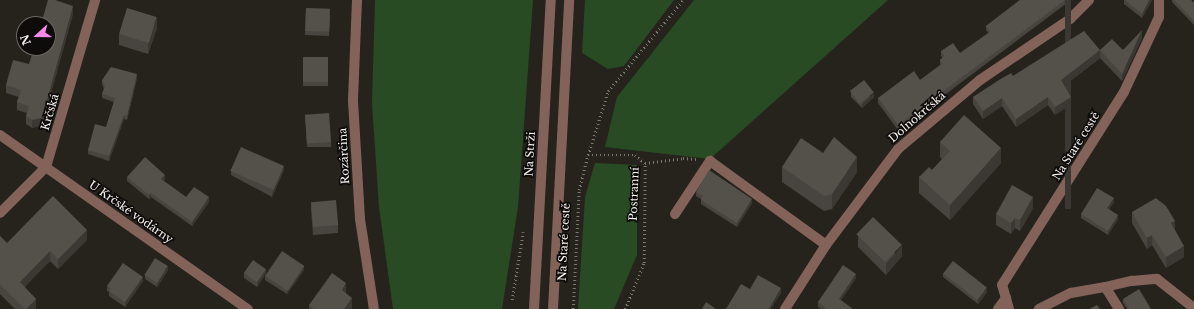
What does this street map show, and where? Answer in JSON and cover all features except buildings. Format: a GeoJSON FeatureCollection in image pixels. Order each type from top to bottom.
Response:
{"type":"FeatureCollection","features":[{"type":"Feature","properties":{"kind":"street","name":"Krčská"},"geometry":{"type":"LineString","coordinates":[[0,213],[46,167],[95,0]]}},
{"type":"Feature","properties":{"kind":"street","name":"Rozárčina"},"geometry":{"type":"LineString","coordinates":[[357,0],[353,101],[360,219],[374,309]]}},
{"type":"Feature","properties":{"kind":"street","name":"Na Strži"},"geometry":{"type":"LineString","coordinates":[[534,309],[551,0]]}},
{"type":"Feature","properties":{"kind":"street"},"geometry":{"type":"LineString","coordinates":[[553,309],[569,0]]}},
{"type":"Feature","properties":{"kind":"street","name":"Dolnokrčská"},"geometry":{"type":"LineString","coordinates":[[785,309],[826,245],[898,149],[980,80],[1070,18],[1089,0]]}},
{"type":"Feature","properties":{"kind":"street","name":"Na Staré cestě"},"geometry":{"type":"LineString","coordinates":[[1009,309],[1002,285],[1124,92],[1159,18],[1159,0]]}},
{"type":"Feature","properties":{"kind":"street","name":"U Krčské vodárny"},"geometry":{"type":"LineString","coordinates":[[0,135],[247,309]]}},
{"type":"Feature","properties":{"kind":"street"},"geometry":{"type":"LineString","coordinates":[[675,214],[710,161],[826,245]]}},
{"type":"Feature","properties":{"kind":"street"},"geometry":{"type":"LineString","coordinates":[[1039,309],[1071,293],[1157,279],[1194,308]]}},
{"type":"Feature","properties":{"kind":"street"},"geometry":{"type":"LineString","coordinates":[[1106,287],[1118,309]]}},
{"type":"Feature","properties":{"kind":"street"},"geometry":{"type":"LineString","coordinates":[[998,309],[1006,298]]}},
{"type":"Feature","properties":{"kind":"path","name":"Na Staré cestě"},"geometry":{"type":"LineString","coordinates":[[573,309],[579,190],[608,91],[683,0]]}},
{"type":"Feature","properties":{"kind":"path"},"geometry":{"type":"LineString","coordinates":[[588,156],[635,155],[645,163]]}},
{"type":"Feature","properties":{"kind":"path","name":"Postranní"},"geometry":{"type":"LineString","coordinates":[[625,309],[644,264],[645,163],[682,158],[710,161]]}},
{"type":"Feature","properties":{"kind":"green space"},"geometry":{"type":"Polygon","coordinates":[[[375,0],[533,0],[518,207],[502,309],[393,309],[379,207],[372,104],[375,0]]]}},
{"type":"Feature","properties":{"kind":"green space"},"geometry":{"type":"Polygon","coordinates":[[[585,0],[674,0],[624,66],[608,69],[582,53],[585,0]]]}},
{"type":"Feature","properties":{"kind":"green space"},"geometry":{"type":"Polygon","coordinates":[[[694,0],[888,0],[710,159],[605,147],[617,97],[694,0]]]}},
{"type":"Feature","properties":{"kind":"green space"},"geometry":{"type":"Polygon","coordinates":[[[595,163],[637,165],[637,255],[614,309],[578,309],[585,197],[595,163]]]}}]}
